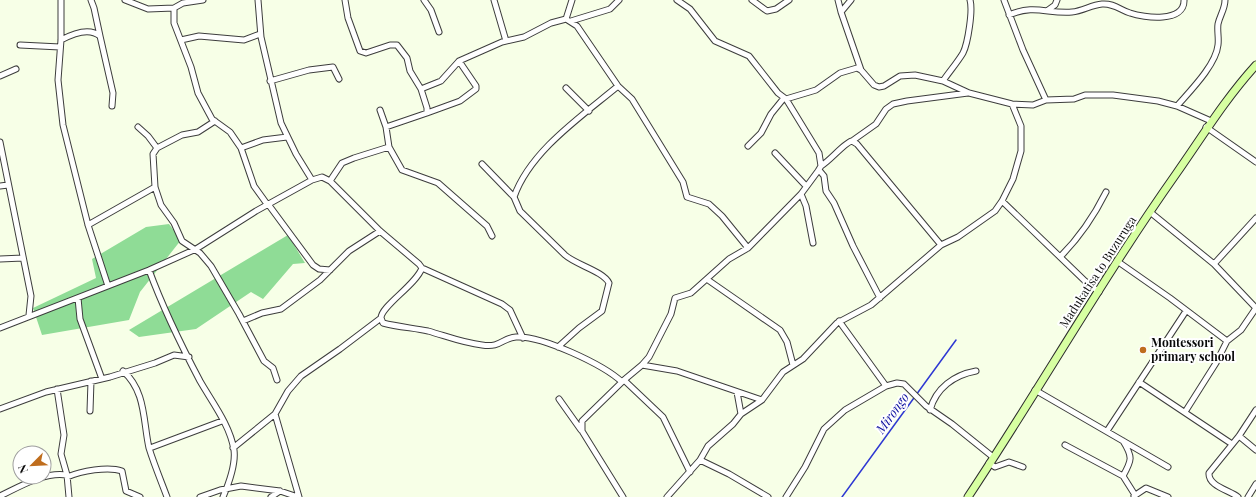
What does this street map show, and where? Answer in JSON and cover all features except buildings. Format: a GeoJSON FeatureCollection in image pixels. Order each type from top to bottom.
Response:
{"type":"FeatureCollection","features":[{"type":"Feature","properties":{"kind":"main road","name":"Madukatisa to Buzuruga"},"geometry":{"type":"LineString","coordinates":[[968,497],[1117,261],[1230,94],[1256,65]]}},
{"type":"Feature","properties":{"kind":"street"},"geometry":{"type":"LineString","coordinates":[[61,0],[62,40],[60,47],[58,80],[63,125],[88,225],[108,286]]}},
{"type":"Feature","properties":{"kind":"street"},"geometry":{"type":"LineString","coordinates":[[91,0],[113,92],[112,106]]}},
{"type":"Feature","properties":{"kind":"street"},"geometry":{"type":"LineString","coordinates":[[125,0],[148,9],[174,8],[183,2],[203,0]]}},
{"type":"Feature","properties":{"kind":"street"},"geometry":{"type":"LineString","coordinates":[[258,0],[260,34],[281,123],[287,137],[312,180]]}},
{"type":"Feature","properties":{"kind":"street"},"geometry":{"type":"LineString","coordinates":[[345,0],[348,18],[360,51],[366,53],[390,45],[397,45],[407,58],[410,72],[421,88],[427,113]]}},
{"type":"Feature","properties":{"kind":"street"},"geometry":{"type":"LineString","coordinates":[[424,0],[431,10],[439,32]]}},
{"type":"Feature","properties":{"kind":"street"},"geometry":{"type":"LineString","coordinates":[[494,0],[506,41]]}},
{"type":"Feature","properties":{"kind":"street"},"geometry":{"type":"LineString","coordinates":[[568,20],[572,0]]}},
{"type":"Feature","properties":{"kind":"street"},"geometry":{"type":"LineString","coordinates":[[421,88],[441,81],[459,60],[506,41],[519,39],[551,23],[610,9],[619,0]]}},
{"type":"Feature","properties":{"kind":"street"},"geometry":{"type":"LineString","coordinates":[[677,0],[690,9],[715,41],[749,56],[785,99],[818,153],[826,191],[834,202],[853,246],[880,298]]}},
{"type":"Feature","properties":{"kind":"street"},"geometry":{"type":"LineString","coordinates":[[752,0],[767,11],[776,9],[789,0]]}},
{"type":"Feature","properties":{"kind":"street"},"geometry":{"type":"LineString","coordinates":[[838,0],[862,70],[874,85],[879,87],[906,75],[925,76],[969,93],[1012,104],[1033,105],[1046,100],[1074,99],[1085,95],[1107,95],[1158,101],[1177,106],[1209,124],[1256,162]]}},
{"type":"Feature","properties":{"kind":"street"},"geometry":{"type":"LineString","coordinates":[[841,12],[851,0]]}},
{"type":"Feature","properties":{"kind":"street"},"geometry":{"type":"LineString","coordinates":[[943,82],[963,52],[966,44],[971,15],[970,0]]}},
{"type":"Feature","properties":{"kind":"street"},"geometry":{"type":"LineString","coordinates":[[1004,0],[1023,50],[1046,100]]}},
{"type":"Feature","properties":{"kind":"street"},"geometry":{"type":"LineString","coordinates":[[1048,10],[1055,5],[1057,0]]}},
{"type":"Feature","properties":{"kind":"street"},"geometry":{"type":"LineString","coordinates":[[1010,15],[1026,9],[1073,12],[1102,4],[1116,5],[1130,13],[1164,17],[1177,13],[1183,8],[1184,0]]}},
{"type":"Feature","properties":{"kind":"street"},"geometry":{"type":"LineString","coordinates":[[1177,106],[1202,75],[1216,53],[1218,46],[1218,23],[1224,10],[1225,0]]}},
{"type":"Feature","properties":{"kind":"street"},"geometry":{"type":"LineString","coordinates":[[174,8],[174,22],[191,67],[198,93],[215,121],[230,132],[241,148],[254,186],[267,204],[313,265],[319,269],[330,270]]}},
{"type":"Feature","properties":{"kind":"street"},"geometry":{"type":"LineString","coordinates":[[568,20],[577,26],[618,86],[632,99],[683,182],[687,197],[709,204],[722,216],[748,248]]}},
{"type":"Feature","properties":{"kind":"street"},"geometry":{"type":"LineString","coordinates":[[62,40],[82,32],[96,32],[100,36]]}},
{"type":"Feature","properties":{"kind":"street"},"geometry":{"type":"LineString","coordinates":[[181,40],[199,36],[244,40],[260,34]]}},
{"type":"Feature","properties":{"kind":"street"},"geometry":{"type":"LineString","coordinates":[[20,45],[60,47]]}},
{"type":"Feature","properties":{"kind":"street"},"geometry":{"type":"LineString","coordinates":[[386,127],[460,101],[476,89],[476,86],[459,60]]}},
{"type":"Feature","properties":{"kind":"street"},"geometry":{"type":"LineString","coordinates":[[270,81],[309,70],[333,67],[339,79]]}},
{"type":"Feature","properties":{"kind":"street"},"geometry":{"type":"LineString","coordinates":[[748,146],[761,133],[771,114],[785,99],[816,90],[833,77],[850,69],[857,68],[862,70]]}},
{"type":"Feature","properties":{"kind":"street"},"geometry":{"type":"LineString","coordinates":[[0,76],[16,69]]}},
{"type":"Feature","properties":{"kind":"street"},"geometry":{"type":"LineString","coordinates":[[514,197],[527,173],[539,156],[563,132],[618,86]]}},
{"type":"Feature","properties":{"kind":"street"},"geometry":{"type":"LineString","coordinates":[[566,88],[589,111]]}},
{"type":"Feature","properties":{"kind":"street"},"geometry":{"type":"LineString","coordinates":[[582,430],[582,421],[623,381],[642,365],[656,345],[671,314],[673,300],[679,296],[691,293],[708,280],[729,259],[748,248],[801,194],[820,168],[835,157],[847,142],[852,141],[876,124],[886,109],[893,104],[969,93]]}},
{"type":"Feature","properties":{"kind":"street"},"geometry":{"type":"LineString","coordinates":[[667,497],[700,460],[708,446],[733,424],[741,414],[762,400],[783,372],[803,359],[839,321],[871,305],[941,245],[958,237],[980,222],[1002,201],[1013,179],[1021,151],[1021,126],[1012,104]]}},
{"type":"Feature","properties":{"kind":"street"},"geometry":{"type":"LineString","coordinates":[[380,110],[386,127],[389,147],[402,170],[438,183],[487,226],[492,236]]}},
{"type":"Feature","properties":{"kind":"street"},"geometry":{"type":"LineString","coordinates":[[215,121],[198,132],[182,135],[157,148],[153,154],[155,187],[160,201],[174,223],[182,241],[196,249],[211,266],[243,321],[264,362],[272,368],[277,380]]}},
{"type":"Feature","properties":{"kind":"street"},"geometry":{"type":"LineString","coordinates":[[138,127],[148,136],[157,148]]}},
{"type":"Feature","properties":{"kind":"street"},"geometry":{"type":"LineString","coordinates":[[241,148],[263,140],[287,137]]}},
{"type":"Feature","properties":{"kind":"street"},"geometry":{"type":"LineString","coordinates":[[852,141],[857,144],[941,245]]}},
{"type":"Feature","properties":{"kind":"street"},"geometry":{"type":"LineString","coordinates":[[0,142],[31,296],[30,316]]}},
{"type":"Feature","properties":{"kind":"street"},"geometry":{"type":"LineString","coordinates":[[330,181],[342,163],[389,147]]}},
{"type":"Feature","properties":{"kind":"street"},"geometry":{"type":"LineString","coordinates":[[775,153],[806,186]]}},
{"type":"Feature","properties":{"kind":"street"},"geometry":{"type":"LineString","coordinates":[[482,164],[514,197],[520,211],[564,255],[575,263],[604,276],[609,283],[602,311],[579,328],[558,348]]}},
{"type":"Feature","properties":{"kind":"street"},"geometry":{"type":"LineString","coordinates":[[0,328],[149,270],[196,249],[267,204],[312,180],[322,177],[330,181],[380,231],[422,268],[502,304],[510,310],[524,338]]}},
{"type":"Feature","properties":{"kind":"street"},"geometry":{"type":"LineString","coordinates":[[0,186],[8,185]]}},
{"type":"Feature","properties":{"kind":"street"},"geometry":{"type":"LineString","coordinates":[[88,225],[155,187]]}},
{"type":"Feature","properties":{"kind":"street"},"geometry":{"type":"LineString","coordinates":[[1060,257],[1092,218],[1106,192]]}},
{"type":"Feature","properties":{"kind":"street"},"geometry":{"type":"LineString","coordinates":[[801,194],[806,206],[813,243]]}},
{"type":"Feature","properties":{"kind":"street"},"geometry":{"type":"LineString","coordinates":[[1002,201],[1098,292]]}},
{"type":"Feature","properties":{"kind":"street"},"geometry":{"type":"LineString","coordinates":[[1150,212],[1214,264],[1256,308],[1241,330],[1227,341],[1216,363],[1185,412]]}},
{"type":"Feature","properties":{"kind":"street"},"geometry":{"type":"LineString","coordinates":[[1214,264],[1254,226],[1256,218]]}},
{"type":"Feature","properties":{"kind":"street"},"geometry":{"type":"LineString","coordinates":[[243,321],[262,313],[281,309],[320,280],[349,251],[380,231]]}},
{"type":"Feature","properties":{"kind":"street"},"geometry":{"type":"LineString","coordinates":[[0,259],[23,258]]}},
{"type":"Feature","properties":{"kind":"street"},"geometry":{"type":"LineString","coordinates":[[1117,261],[1227,341]]}},
{"type":"Feature","properties":{"kind":"street"},"geometry":{"type":"LineString","coordinates":[[233,448],[275,414],[288,391],[301,376],[381,318],[384,310],[412,283],[419,275],[422,268]]}},
{"type":"Feature","properties":{"kind":"street"},"geometry":{"type":"LineString","coordinates":[[149,270],[157,292],[222,421],[233,448],[234,457],[223,497]]}},
{"type":"Feature","properties":{"kind":"street"},"geometry":{"type":"LineString","coordinates":[[708,280],[780,330],[787,342],[793,365]]}},
{"type":"Feature","properties":{"kind":"street"},"geometry":{"type":"LineString","coordinates":[[78,298],[80,319],[102,379]]}},
{"type":"Feature","properties":{"kind":"street"},"geometry":{"type":"LineString","coordinates":[[1107,431],[1186,311]]}},
{"type":"Feature","properties":{"kind":"street"},"geometry":{"type":"LineString","coordinates":[[381,318],[383,323],[417,329],[480,345],[496,346],[513,338],[524,338],[558,348],[605,369],[623,381],[663,417],[690,472]]}},
{"type":"Feature","properties":{"kind":"street"},"geometry":{"type":"LineString","coordinates":[[839,321],[886,386]]}},
{"type":"Feature","properties":{"kind":"street"},"geometry":{"type":"LineString","coordinates":[[0,409],[57,389],[102,379],[123,371],[155,363],[174,355],[189,357]]}},
{"type":"Feature","properties":{"kind":"street"},"geometry":{"type":"LineString","coordinates":[[642,365],[677,370],[762,400]]}},
{"type":"Feature","properties":{"kind":"street"},"geometry":{"type":"LineString","coordinates":[[123,371],[136,386],[141,400],[150,448],[167,497]]}},
{"type":"Feature","properties":{"kind":"street"},"geometry":{"type":"LineString","coordinates":[[930,410],[936,396],[948,383],[958,376],[976,372]]}},
{"type":"Feature","properties":{"kind":"street"},"geometry":{"type":"LineString","coordinates":[[90,411],[91,381]]}},
{"type":"Feature","properties":{"kind":"street"},"geometry":{"type":"LineString","coordinates":[[1139,382],[1232,444]]}},
{"type":"Feature","properties":{"kind":"street"},"geometry":{"type":"LineString","coordinates":[[786,497],[805,467],[824,429],[845,410],[886,386],[898,383],[904,384],[930,410],[952,424],[991,460],[995,467],[1010,462],[1023,468]]}},
{"type":"Feature","properties":{"kind":"street"},"geometry":{"type":"LineString","coordinates":[[57,389],[64,435],[61,454],[67,476],[69,497]]}},
{"type":"Feature","properties":{"kind":"street"},"geometry":{"type":"LineString","coordinates":[[1035,390],[1168,467]]}},
{"type":"Feature","properties":{"kind":"street"},"geometry":{"type":"LineString","coordinates":[[737,392],[741,414]]}},
{"type":"Feature","properties":{"kind":"street"},"geometry":{"type":"LineString","coordinates":[[559,399],[582,430],[623,497]]}},
{"type":"Feature","properties":{"kind":"street"},"geometry":{"type":"LineString","coordinates":[[1238,497],[1218,486],[1208,476],[1211,469],[1239,436],[1256,410]]}},
{"type":"Feature","properties":{"kind":"street"},"geometry":{"type":"LineString","coordinates":[[275,414],[298,497]]}},
{"type":"Feature","properties":{"kind":"street"},"geometry":{"type":"LineString","coordinates":[[150,448],[222,421]]}},
{"type":"Feature","properties":{"kind":"street"},"geometry":{"type":"LineString","coordinates":[[1239,436],[1256,450]]}},
{"type":"Feature","properties":{"kind":"street"},"geometry":{"type":"LineString","coordinates":[[1123,441],[1129,452],[1131,460],[1123,476]]}},
{"type":"Feature","properties":{"kind":"street"},"geometry":{"type":"LineString","coordinates":[[1065,445],[1123,476],[1134,496],[1142,490],[1150,488],[1168,497]]}},
{"type":"Feature","properties":{"kind":"street"},"geometry":{"type":"LineString","coordinates":[[700,460],[729,474],[768,497]]}},
{"type":"Feature","properties":{"kind":"street"},"geometry":{"type":"LineString","coordinates":[[0,496],[36,480],[53,475],[67,476],[95,470],[118,470],[122,471],[126,491],[140,497]]}},
{"type":"Feature","properties":{"kind":"street"},"geometry":{"type":"LineString","coordinates":[[1249,497],[1256,484]]}},
{"type":"Feature","properties":{"kind":"street"},"geometry":{"type":"LineString","coordinates":[[200,497],[220,490],[250,486],[298,497]]}},
{"type":"Feature","properties":{"kind":"street"},"geometry":{"type":"LineString","coordinates":[[217,497],[220,490]]}},
{"type":"Feature","properties":{"kind":"street"},"geometry":{"type":"LineString","coordinates":[[271,497],[280,492]]}},
{"type":"Feature","properties":{"kind":"green space"},"geometry":{"type":"Polygon","coordinates":[[[169,224],[181,240],[140,292],[129,320],[42,335],[33,308],[96,278],[92,259],[146,227],[169,224]]]}},
{"type":"Feature","properties":{"kind":"green space"},"geometry":{"type":"Polygon","coordinates":[[[288,235],[305,263],[293,264],[263,299],[251,292],[196,329],[139,337],[129,330],[288,235]]]}},
{"type":"Feature","properties":{"kind":"waterway","name":"Mirongo"},"geometry":{"type":"LineString","coordinates":[[842,497],[956,340]]}},
{"type":"Feature","properties":{"kind":"place","name":"Montessori primary school"},"geometry":{"type":"Point","coordinates":[1143,350]}}]}
